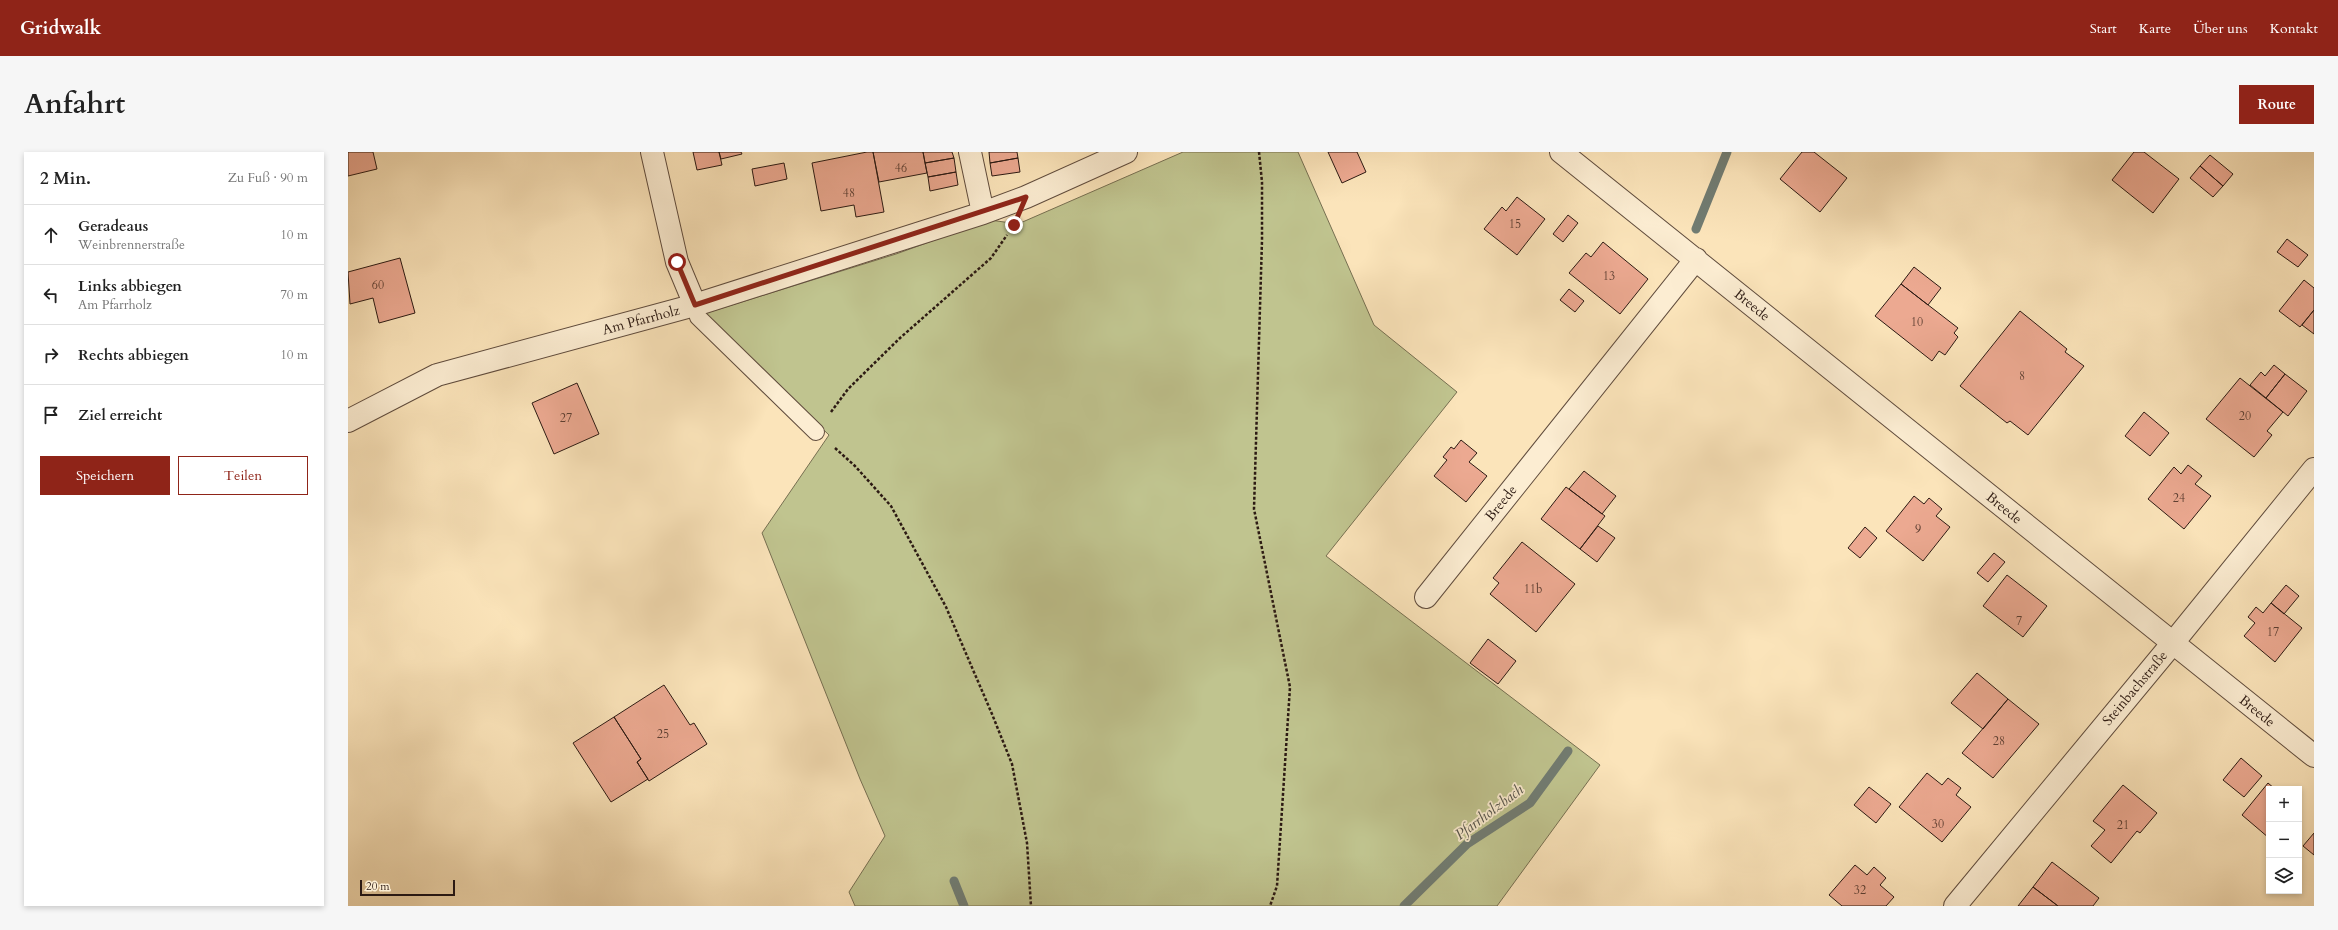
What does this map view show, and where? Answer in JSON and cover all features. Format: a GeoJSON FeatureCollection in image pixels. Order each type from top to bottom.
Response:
{"type":"FeatureCollection","features":[{"type":"Feature","properties":{"kind":"street"},"geometry":{"type":"LineString","coordinates":[[652,152],[677,262],[695,305]]}},
{"type":"Feature","properties":{"kind":"street"},"geometry":{"type":"LineString","coordinates":[[970,152],[983,213]]}},
{"type":"Feature","properties":{"kind":"street","name":"Am Pfarrholz"},"geometry":{"type":"LineString","coordinates":[[348,421],[437,375],[695,305],[983,213],[1026,197],[1126,152]]}},
{"type":"Feature","properties":{"kind":"street","name":"Breede"},"geometry":{"type":"LineString","coordinates":[[1561,152],[1696,259],[2172,644],[2314,756]]}},
{"type":"Feature","properties":{"kind":"street","name":"Breede"},"geometry":{"type":"LineString","coordinates":[[1426,597],[1696,259]]}},
{"type":"Feature","properties":{"kind":"street","name":"Steinbachstraße"},"geometry":{"type":"LineString","coordinates":[[1955,906],[2172,644],[2314,469]]}},
{"type":"Feature","properties":{"kind":"lane"},"geometry":{"type":"LineString","coordinates":[[695,305],[698,317],[816,432]]}},
{"type":"Feature","properties":{"kind":"path"},"geometry":{"type":"LineString","coordinates":[[1259,152],[1262,182],[1262,248],[1254,510],[1290,687],[1277,886],[1270,906]]}},
{"type":"Feature","properties":{"kind":"path"},"geometry":{"type":"LineString","coordinates":[[1026,197],[1014,225],[991,258],[900,338],[848,390],[816,432],[855,466],[891,506],[946,607],[1012,764],[1027,843],[1031,906]]}},
{"type":"Feature","properties":{"kind":"green space"},"geometry":{"type":"Polygon","coordinates":[[[1183,152],[1298,152],[1374,325],[1457,392],[1326,556],[1600,765],[1497,906],[855,906],[849,892],[885,836],[860,779],[762,533],[829,435],[703,314],[896,254],[990,220],[1018,224],[1183,152]]]}},
{"type":"Feature","properties":{"kind":"building"},"geometry":{"type":"Polygon","coordinates":[[[348,152],[373,152],[377,169],[348,176],[348,152]]]}},
{"type":"Feature","properties":{"kind":"building"},"geometry":{"type":"Polygon","coordinates":[[[693,152],[719,152],[722,165],[697,170],[693,152]]]}},
{"type":"Feature","properties":{"kind":"building"},"geometry":{"type":"Polygon","coordinates":[[[719,152],[741,152],[742,154],[721,159],[719,152]]]}},
{"type":"Feature","properties":{"kind":"building"},"geometry":{"type":"Polygon","coordinates":[[[873,152],[884,212],[856,217],[854,205],[821,211],[812,163],[873,152]]]}},
{"type":"Feature","properties":{"kind":"building"},"geometry":{"type":"Polygon","coordinates":[[[873,152],[923,152],[927,173],[879,182],[873,152]]]}},
{"type":"Feature","properties":{"kind":"building"},"geometry":{"type":"Polygon","coordinates":[[[923,152],[952,152],[954,158],[925,163],[923,152]]]}},
{"type":"Feature","properties":{"kind":"building"},"geometry":{"type":"Polygon","coordinates":[[[989,152],[1017,152],[1018,158],[990,163],[989,152]]]}},
{"type":"Feature","properties":{"kind":"building"},"geometry":{"type":"Polygon","coordinates":[[[1328,152],[1357,152],[1366,172],[1342,183],[1328,152]]]}},
{"type":"Feature","properties":{"kind":"building"},"geometry":{"type":"Polygon","coordinates":[[[1802,152],[1814,152],[1847,178],[1820,212],[1780,179],[1802,152]]]}},
{"type":"Feature","properties":{"kind":"building"},"geometry":{"type":"Polygon","coordinates":[[[2134,152],[2144,152],[2179,179],[2153,213],[2112,180],[2134,152]]]}},
{"type":"Feature","properties":{"kind":"building"},"geometry":{"type":"Polygon","coordinates":[[[2210,155],[2233,174],[2223,186],[2200,166],[2210,155]]]}},
{"type":"Feature","properties":{"kind":"building"},"geometry":{"type":"Polygon","coordinates":[[[954,158],[956,172],[928,177],[925,163],[954,158]]]}},
{"type":"Feature","properties":{"kind":"building"},"geometry":{"type":"Polygon","coordinates":[[[1018,158],[1020,172],[992,176],[990,163],[1018,158]]]}},
{"type":"Feature","properties":{"kind":"building"},"geometry":{"type":"Polygon","coordinates":[[[784,163],[787,179],[755,186],[752,169],[784,163]]]}},
{"type":"Feature","properties":{"kind":"building"},"geometry":{"type":"Polygon","coordinates":[[[2200,166],[2223,186],[2213,197],[2190,178],[2200,166]]]}},
{"type":"Feature","properties":{"kind":"building"},"geometry":{"type":"Polygon","coordinates":[[[956,172],[958,185],[930,191],[928,177],[956,172]]]}},
{"type":"Feature","properties":{"kind":"building"},"geometry":{"type":"Polygon","coordinates":[[[1517,197],[1545,219],[1517,255],[1484,229],[1502,207],[1506,211],[1517,197]]]}},
{"type":"Feature","properties":{"kind":"building"},"geometry":{"type":"Polygon","coordinates":[[[1568,215],[1578,223],[1563,242],[1553,234],[1568,215]]]}},
{"type":"Feature","properties":{"kind":"building"},"geometry":{"type":"Polygon","coordinates":[[[2287,239],[2308,255],[2298,267],[2277,252],[2287,239]]]}},
{"type":"Feature","properties":{"kind":"building"},"geometry":{"type":"Polygon","coordinates":[[[1603,242],[1648,279],[1620,314],[1569,273],[1586,253],[1591,257],[1603,242]]]}},
{"type":"Feature","properties":{"kind":"building"},"geometry":{"type":"Polygon","coordinates":[[[400,258],[415,313],[379,323],[373,298],[350,304],[348,272],[400,258]]]}},
{"type":"Feature","properties":{"kind":"building"},"geometry":{"type":"Polygon","coordinates":[[[1914,267],[1941,288],[1928,305],[1901,284],[1914,267]]]}},
{"type":"Feature","properties":{"kind":"building"},"geometry":{"type":"Polygon","coordinates":[[[2304,280],[2314,288],[2314,310],[2300,327],[2279,311],[2304,280]]]}},
{"type":"Feature","properties":{"kind":"building"},"geometry":{"type":"Polygon","coordinates":[[[1901,284],[1958,328],[1954,333],[1958,337],[1945,355],[1939,351],[1932,361],[1875,316],[1901,284]]]}},
{"type":"Feature","properties":{"kind":"building"},"geometry":{"type":"Polygon","coordinates":[[[1569,289],[1584,301],[1575,312],[1560,300],[1569,289]]]}},
{"type":"Feature","properties":{"kind":"building"},"geometry":{"type":"Polygon","coordinates":[[[2314,310],[2314,334],[2302,325],[2314,310]]]}},
{"type":"Feature","properties":{"kind":"building"},"geometry":{"type":"Polygon","coordinates":[[[2020,311],[2067,349],[2065,352],[2084,366],[2028,435],[2010,421],[2007,423],[1960,386],[2020,311]]]}},
{"type":"Feature","properties":{"kind":"building"},"geometry":{"type":"Polygon","coordinates":[[[2274,365],[2285,374],[2266,398],[2250,385],[2261,372],[2265,376],[2274,365]]]}},
{"type":"Feature","properties":{"kind":"building"},"geometry":{"type":"Polygon","coordinates":[[[2285,374],[2307,391],[2288,416],[2266,398],[2285,374]]]}},
{"type":"Feature","properties":{"kind":"building"},"geometry":{"type":"Polygon","coordinates":[[[2240,378],[2283,412],[2267,431],[2272,435],[2254,457],[2206,419],[2240,378]]]}},
{"type":"Feature","properties":{"kind":"building"},"geometry":{"type":"Polygon","coordinates":[[[577,383],[599,434],[554,454],[532,403],[577,383]]]}},
{"type":"Feature","properties":{"kind":"building"},"geometry":{"type":"Polygon","coordinates":[[[2144,412],[2169,433],[2150,456],[2125,436],[2144,412]]]}},
{"type":"Feature","properties":{"kind":"building"},"geometry":{"type":"Polygon","coordinates":[[[1461,440],[1477,453],[1469,462],[1487,476],[1466,502],[1434,476],[1447,460],[1443,457],[1451,447],[1454,449],[1461,440]]]}},
{"type":"Feature","properties":{"kind":"building"},"geometry":{"type":"Polygon","coordinates":[[[2188,465],[2202,476],[2195,484],[2211,496],[2184,529],[2148,499],[2174,467],[2181,474],[2188,465]]]}},
{"type":"Feature","properties":{"kind":"building"},"geometry":{"type":"Polygon","coordinates":[[[1584,471],[1616,496],[1602,514],[1569,489],[1584,471]]]}},
{"type":"Feature","properties":{"kind":"building"},"geometry":{"type":"Polygon","coordinates":[[[1566,487],[1605,516],[1580,549],[1541,519],[1566,487]]]}},
{"type":"Feature","properties":{"kind":"building"},"geometry":{"type":"Polygon","coordinates":[[[1914,496],[1924,504],[1929,498],[1942,509],[1936,516],[1950,527],[1923,561],[1886,531],[1914,496]]]}},
{"type":"Feature","properties":{"kind":"building"},"geometry":{"type":"Polygon","coordinates":[[[1598,526],[1615,538],[1597,562],[1580,549],[1598,526]]]}},
{"type":"Feature","properties":{"kind":"building"},"geometry":{"type":"Polygon","coordinates":[[[1865,527],[1877,538],[1860,558],[1848,548],[1865,527]]]}},
{"type":"Feature","properties":{"kind":"building"},"geometry":{"type":"Polygon","coordinates":[[[1522,542],[1575,584],[1536,632],[1490,594],[1499,583],[1493,578],[1522,542]]]}},
{"type":"Feature","properties":{"kind":"building"},"geometry":{"type":"Polygon","coordinates":[[[1994,553],[2005,562],[1988,582],[1977,573],[1994,553]]]}},
{"type":"Feature","properties":{"kind":"building"},"geometry":{"type":"Polygon","coordinates":[[[2007,575],[2047,606],[2023,637],[1983,606],[2007,575]]]}},
{"type":"Feature","properties":{"kind":"building"},"geometry":{"type":"Polygon","coordinates":[[[2286,585],[2299,596],[2284,614],[2271,603],[2286,585]]]}},
{"type":"Feature","properties":{"kind":"building"},"geometry":{"type":"Polygon","coordinates":[[[2271,603],[2302,628],[2275,662],[2244,636],[2255,623],[2248,617],[2256,607],[2263,613],[2271,603]]]}},
{"type":"Feature","properties":{"kind":"building"},"geometry":{"type":"Polygon","coordinates":[[[1488,639],[1516,661],[1498,684],[1470,663],[1488,639]]]}},
{"type":"Feature","properties":{"kind":"building"},"geometry":{"type":"Polygon","coordinates":[[[1977,673],[2008,699],[1983,729],[1951,703],[1977,673]]]}},
{"type":"Feature","properties":{"kind":"building"},"geometry":{"type":"Polygon","coordinates":[[[664,685],[690,725],[694,723],[707,744],[649,781],[637,762],[641,759],[614,717],[664,685]]]}},
{"type":"Feature","properties":{"kind":"building"},"geometry":{"type":"Polygon","coordinates":[[[2008,699],[2039,724],[1993,778],[1962,753],[2008,699]]]}},
{"type":"Feature","properties":{"kind":"building"},"geometry":{"type":"Polygon","coordinates":[[[614,717],[641,759],[637,762],[648,779],[611,802],[573,743],[614,717]]]}},
{"type":"Feature","properties":{"kind":"building"},"geometry":{"type":"Polygon","coordinates":[[[2241,758],[2262,776],[2244,797],[2223,780],[2241,758]]]}},
{"type":"Feature","properties":{"kind":"building"},"geometry":{"type":"Polygon","coordinates":[[[1927,773],[1942,785],[1948,778],[1961,788],[1956,795],[1971,807],[1942,842],[1899,807],[1927,773]]]}},
{"type":"Feature","properties":{"kind":"building"},"geometry":{"type":"Polygon","coordinates":[[[2268,783],[2272,786],[2266,786],[2266,835],[2242,815],[2268,783]]]}},
{"type":"Feature","properties":{"kind":"building"},"geometry":{"type":"Polygon","coordinates":[[[2123,785],[2157,813],[2140,833],[2137,831],[2111,863],[2091,846],[2105,830],[2093,821],[2123,785]]]}},
{"type":"Feature","properties":{"kind":"building"},"geometry":{"type":"Polygon","coordinates":[[[1869,787],[1891,804],[1876,823],[1854,805],[1869,787]]]}},
{"type":"Feature","properties":{"kind":"building"},"geometry":{"type":"Polygon","coordinates":[[[2314,833],[2314,855],[2303,846],[2314,833]]]}},
{"type":"Feature","properties":{"kind":"building"},"geometry":{"type":"Polygon","coordinates":[[[2052,862],[2099,898],[2093,906],[2058,906],[2033,887],[2052,862]]]}},
{"type":"Feature","properties":{"kind":"building"},"geometry":{"type":"Polygon","coordinates":[[[1855,865],[1867,875],[1874,867],[1886,878],[1880,885],[1894,897],[1886,906],[1842,906],[1829,895],[1855,865]]]}},
{"type":"Feature","properties":{"kind":"building"},"geometry":{"type":"Polygon","coordinates":[[[2033,887],[2058,906],[2018,906],[2033,887]]]}},
{"type":"Feature","properties":{"kind":"waterway"},"geometry":{"type":"LineString","coordinates":[[1696,229],[1727,152]]}},
{"type":"Feature","properties":{"kind":"waterway","name":"Pfarrholzbach"},"geometry":{"type":"LineString","coordinates":[[1404,906],[1467,844],[1530,803],[1568,751]]}},
{"type":"Feature","properties":{"kind":"waterway"},"geometry":{"type":"LineString","coordinates":[[954,881],[964,906]]}},
{"type":"Feature","properties":{"kind":"route"},"geometry":{"type":"LineString","coordinates":[[677,262],[695,305],[983,213],[1026,197],[1014,225]]}}]}
